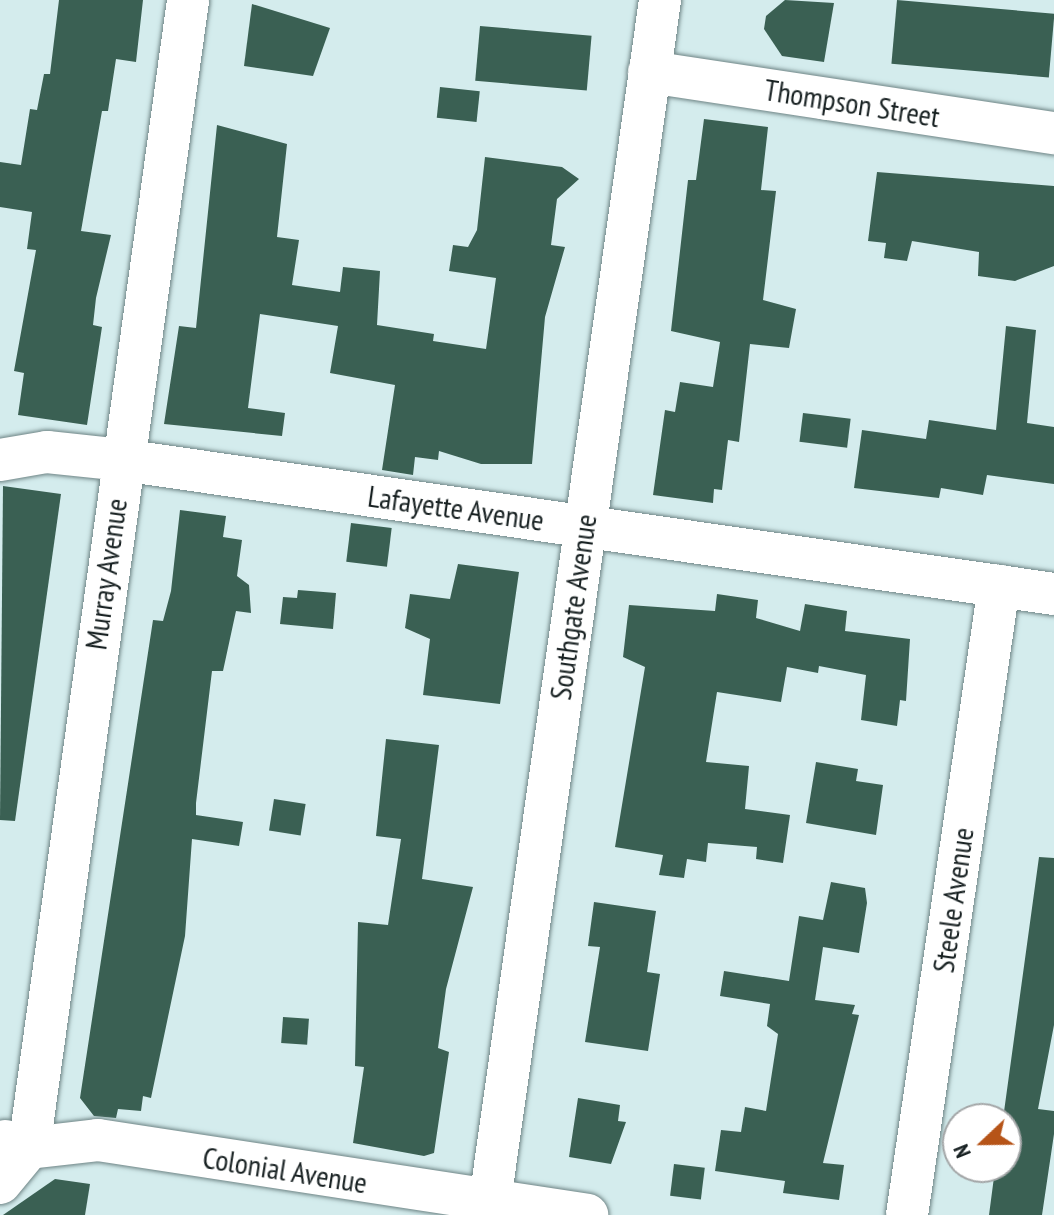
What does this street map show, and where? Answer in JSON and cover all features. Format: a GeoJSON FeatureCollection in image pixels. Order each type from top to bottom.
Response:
{"type":"FeatureCollection","features":[{"type":"Feature","properties":{"kind":"street","name":"Murray Avenue"},"geometry":{"type":"LineString","coordinates":[[14,1143],[122,460],[188,0]]}},
{"type":"Feature","properties":{"kind":"street","name":"Southgate Avenue"},"geometry":{"type":"LineString","coordinates":[[489,1208],[660,0]]}},
{"type":"Feature","properties":{"kind":"street","name":"Thompson Street"},"geometry":{"type":"LineString","coordinates":[[649,72],[1054,133]]}},
{"type":"Feature","properties":{"kind":"street","name":"Lafayette Avenue"},"geometry":{"type":"LineString","coordinates":[[0,460],[47,452],[122,460],[1054,594]]}},
{"type":"Feature","properties":{"kind":"street","name":"Steele Avenue"},"geometry":{"type":"LineString","coordinates":[[907,1215],[999,586]]}},
{"type":"Feature","properties":{"kind":"street","name":"Colonial Avenue"},"geometry":{"type":"LineString","coordinates":[[14,1143],[98,1140],[489,1208],[587,1215]]}},
{"type":"Feature","properties":{"kind":"street"},"geometry":{"type":"LineString","coordinates":[[0,1183],[14,1143]]}},
{"type":"Feature","properties":{"kind":"building"},"geometry":{"type":"Polygon","coordinates":[[[59,0],[143,0],[136,62],[116,59],[108,111],[102,111],[81,231],[111,235],[96,298],[93,325],[102,327],[87,425],[18,415],[24,373],[14,371],[36,250],[27,249],[32,212],[0,207],[0,162],[21,165],[30,109],[37,110],[44,74],[50,74],[59,0]]]}},
{"type":"Feature","properties":{"kind":"building"},"geometry":{"type":"Polygon","coordinates":[[[785,0],[834,3],[824,62],[782,56],[764,29],[766,16],[785,0]]]}},
{"type":"Feature","properties":{"kind":"building"},"geometry":{"type":"Polygon","coordinates":[[[897,0],[1054,14],[1049,78],[891,64],[897,0]]]}},
{"type":"Feature","properties":{"kind":"building"},"geometry":{"type":"Polygon","coordinates":[[[252,4],[330,28],[313,76],[244,66],[252,4]]]}},
{"type":"Feature","properties":{"kind":"building"},"geometry":{"type":"Polygon","coordinates":[[[480,26],[592,36],[587,91],[475,81],[480,26]]]}},
{"type":"Feature","properties":{"kind":"building"},"geometry":{"type":"Polygon","coordinates":[[[440,87],[480,91],[477,122],[437,118],[440,87]]]}},
{"type":"Feature","properties":{"kind":"building"},"geometry":{"type":"Polygon","coordinates":[[[704,119],[768,127],[761,190],[776,191],[763,300],[796,309],[789,348],[750,344],[739,442],[728,440],[722,490],[714,489],[713,503],[653,495],[665,410],[675,412],[680,382],[713,387],[720,342],[671,331],[688,180],[696,180],[704,119]]]}},
{"type":"Feature","properties":{"kind":"building"},"geometry":{"type":"Polygon","coordinates":[[[217,125],[287,144],[277,237],[299,240],[292,285],[340,292],[343,267],[380,271],[377,325],[434,334],[433,341],[486,349],[496,278],[449,271],[453,245],[468,247],[477,230],[485,157],[562,167],[579,179],[557,199],[551,245],[565,247],[545,317],[532,464],[481,464],[439,451],[438,460],[415,457],[413,475],[382,470],[395,385],[330,373],[338,326],[260,314],[248,408],[285,413],[282,436],[164,424],[179,326],[196,328],[217,125]]]}},
{"type":"Feature","properties":{"kind":"building"},"geometry":{"type":"Polygon","coordinates":[[[877,172],[1054,186],[1054,266],[1015,281],[978,276],[979,252],[912,241],[907,261],[884,258],[886,243],[868,241],[877,172]]]}},
{"type":"Feature","properties":{"kind":"building"},"geometry":{"type":"Polygon","coordinates":[[[1006,326],[1036,330],[1027,423],[1054,427],[1054,484],[987,475],[983,495],[941,488],[939,498],[854,488],[862,430],[926,439],[929,420],[996,430],[1006,326]]]}},
{"type":"Feature","properties":{"kind":"building"},"geometry":{"type":"Polygon","coordinates":[[[803,413],[851,419],[847,448],[799,442],[803,413]]]}},
{"type":"Feature","properties":{"kind":"building"},"geometry":{"type":"Polygon","coordinates":[[[3,486],[61,494],[15,821],[0,820],[3,486]]]}},
{"type":"Feature","properties":{"kind":"building"},"geometry":{"type":"Polygon","coordinates":[[[180,510],[226,516],[223,537],[242,540],[237,576],[249,585],[251,613],[236,611],[223,671],[212,671],[196,815],[243,822],[239,846],[192,839],[185,936],[151,1098],[143,1096],[141,1111],[118,1109],[116,1118],[94,1116],[80,1098],[153,620],[163,621],[171,591],[180,510]]]}},
{"type":"Feature","properties":{"kind":"building"},"geometry":{"type":"Polygon","coordinates":[[[351,523],[392,528],[387,567],[346,562],[351,523]]]}},
{"type":"Feature","properties":{"kind":"building"},"geometry":{"type":"Polygon","coordinates":[[[458,564],[519,572],[500,704],[423,695],[430,639],[405,628],[410,594],[450,599],[458,564]]]}},
{"type":"Feature","properties":{"kind":"building"},"geometry":{"type":"Polygon","coordinates":[[[298,590],[336,593],[333,629],[280,624],[283,597],[297,598],[298,590]]]}},
{"type":"Feature","properties":{"kind":"building"},"geometry":{"type":"Polygon","coordinates":[[[717,594],[758,600],[756,618],[800,631],[805,604],[847,611],[845,631],[910,639],[906,701],[900,700],[897,726],[861,720],[866,675],[819,666],[818,673],[787,667],[781,702],[717,692],[706,762],[749,766],[745,809],[790,815],[783,863],[756,859],[757,847],[708,843],[706,862],[687,859],[684,878],[659,875],[663,855],[615,847],[645,667],[623,657],[629,605],[715,611],[717,594]]]}},
{"type":"Feature","properties":{"kind":"building"},"geometry":{"type":"Polygon","coordinates":[[[386,739],[439,745],[422,879],[473,887],[446,989],[438,1048],[449,1052],[434,1153],[424,1156],[353,1143],[364,1067],[355,1066],[358,922],[388,925],[401,839],[376,836],[386,739]]]}},
{"type":"Feature","properties":{"kind":"building"},"geometry":{"type":"Polygon","coordinates":[[[816,762],[858,769],[856,781],[883,785],[876,835],[806,823],[816,762]]]}},
{"type":"Feature","properties":{"kind":"building"},"geometry":{"type":"Polygon","coordinates":[[[274,799],[306,804],[301,836],[269,831],[274,799]]]}},
{"type":"Feature","properties":{"kind":"building"},"geometry":{"type":"Polygon","coordinates":[[[1039,857],[1054,858],[1054,1025],[1038,1109],[1054,1111],[1054,1134],[1042,1215],[989,1215],[993,1183],[1022,1183],[1022,1103],[1005,1103],[1039,857]]]}},
{"type":"Feature","properties":{"kind":"building"},"geometry":{"type":"Polygon","coordinates":[[[831,882],[865,888],[867,903],[859,953],[823,947],[815,1000],[855,1005],[852,1014],[859,1015],[823,1163],[844,1165],[839,1200],[783,1193],[785,1181],[715,1171],[721,1130],[741,1132],[745,1107],[766,1111],[778,1034],[767,1026],[770,1004],[720,996],[724,971],[789,981],[799,916],[823,920],[831,882]]]}},
{"type":"Feature","properties":{"kind":"building"},"geometry":{"type":"Polygon","coordinates":[[[594,902],[656,911],[647,972],[660,974],[648,1051],[585,1042],[600,947],[588,946],[594,902]]]}},
{"type":"Feature","properties":{"kind":"building"},"geometry":{"type":"Polygon","coordinates":[[[283,1017],[309,1019],[307,1045],[281,1043],[283,1017]]]}},
{"type":"Feature","properties":{"kind":"building"},"geometry":{"type":"Polygon","coordinates":[[[578,1098],[620,1105],[618,1121],[626,1122],[611,1164],[569,1157],[578,1098]]]}},
{"type":"Feature","properties":{"kind":"building"},"geometry":{"type":"Polygon","coordinates":[[[674,1164],[705,1168],[701,1200],[670,1196],[674,1164]]]}},
{"type":"Feature","properties":{"kind":"building"},"geometry":{"type":"Polygon","coordinates":[[[55,1179],[90,1184],[85,1215],[3,1215],[55,1179]]]}}]}
